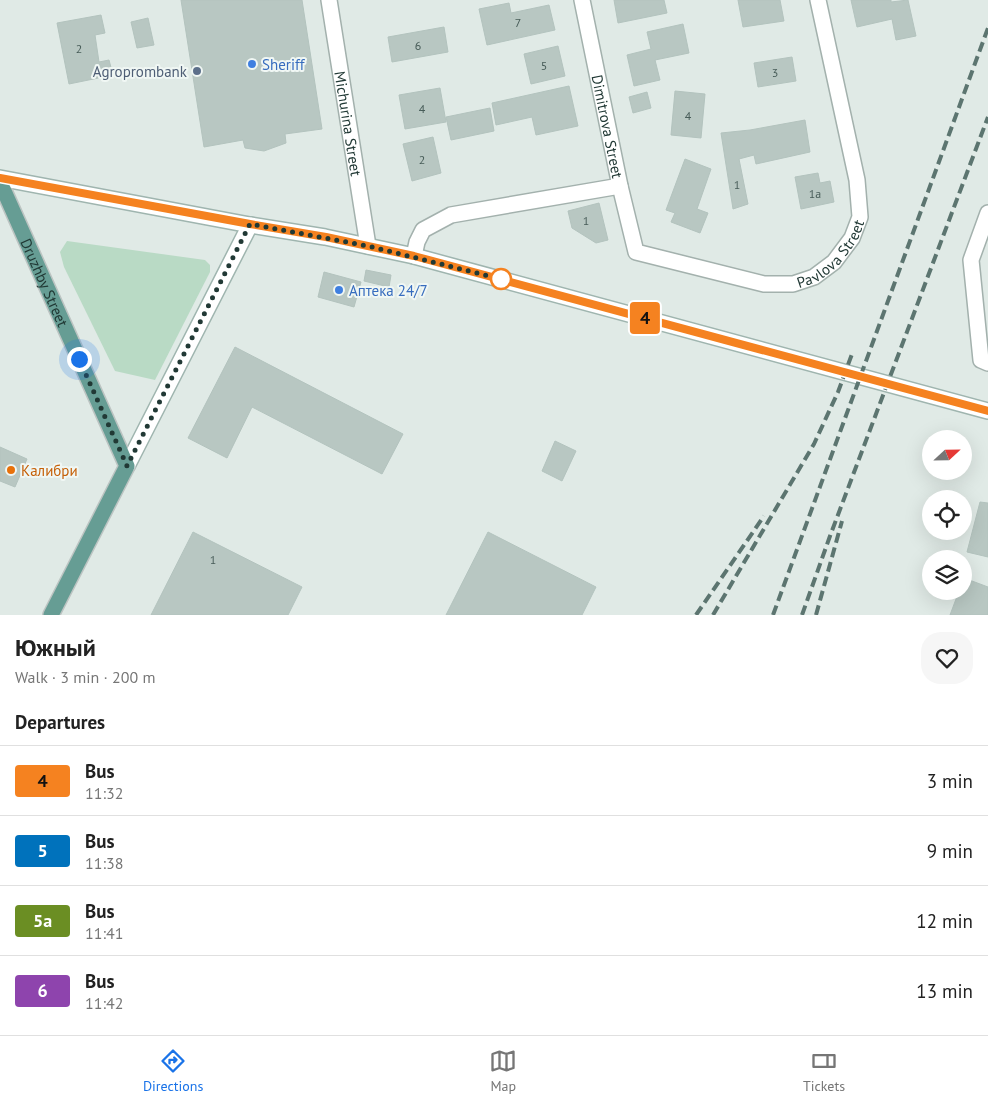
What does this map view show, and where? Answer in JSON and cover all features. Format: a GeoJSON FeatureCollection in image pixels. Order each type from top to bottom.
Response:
{"type":"FeatureCollection","features":[{"type":"Feature","properties":{"kind":"main road","name":"Druzhby Street"},"geometry":{"type":"LineString","coordinates":[[0,180],[127,466]]}},
{"type":"Feature","properties":{"kind":"main road"},"geometry":{"type":"LineString","coordinates":[[51,615],[127,466]]}},
{"type":"Feature","properties":{"kind":"street","name":"Michurina Street"},"geometry":{"type":"LineString","coordinates":[[329,0],[368,246]]}},
{"type":"Feature","properties":{"kind":"street","name":"Dimitrova Street"},"geometry":{"type":"LineString","coordinates":[[582,0],[620,186],[636,252]]}},
{"type":"Feature","properties":{"kind":"street","name":"Pavlova Street"},"geometry":{"type":"LineString","coordinates":[[636,252],[764,284],[793,284],[814,277],[834,262],[852,238],[860,217],[857,180],[818,0]]}},
{"type":"Feature","properties":{"kind":"street"},"geometry":{"type":"LineString","coordinates":[[0,180],[250,224],[414,256],[988,412]]}},
{"type":"Feature","properties":{"kind":"street"},"geometry":{"type":"LineString","coordinates":[[414,256],[417,242],[423,230],[451,216],[620,186]]}},
{"type":"Feature","properties":{"kind":"street"},"geometry":{"type":"LineString","coordinates":[[985,362],[970,260],[988,213]]}},
{"type":"Feature","properties":{"kind":"street"},"geometry":{"type":"LineString","coordinates":[[127,466],[250,224]]}},
{"type":"Feature","properties":{"kind":"green space"},"geometry":{"type":"Polygon","coordinates":[[[67,241],[205,260],[210,265],[210,272],[155,380],[115,371],[64,267],[60,252],[67,241]]]}},
{"type":"Feature","properties":{"kind":"building","name":"Sheriff"},"geometry":{"type":"Polygon","coordinates":[[[181,0],[302,0],[322,129],[285,134],[286,143],[264,151],[245,148],[243,140],[204,147],[181,0]]]}},
{"type":"Feature","properties":{"kind":"building"},"geometry":{"type":"Polygon","coordinates":[[[614,0],[664,0],[667,13],[618,23],[614,0]]]}},
{"type":"Feature","properties":{"kind":"building"},"geometry":{"type":"Polygon","coordinates":[[[738,0],[780,0],[784,21],[743,27],[738,0]]]}},
{"type":"Feature","properties":{"kind":"building"},"geometry":{"type":"Polygon","coordinates":[[[851,0],[891,0],[891,2],[908,0],[916,36],[896,40],[892,19],[857,27],[851,0]]]}},
{"type":"Feature","properties":{"kind":"building"},"geometry":{"type":"Polygon","coordinates":[[[509,3],[511,13],[549,5],[555,30],[487,45],[479,9],[509,3]]]}},
{"type":"Feature","properties":{"kind":"building"},"geometry":{"type":"Polygon","coordinates":[[[101,15],[105,33],[95,35],[99,62],[109,60],[113,75],[69,84],[57,23],[101,15]]]}},
{"type":"Feature","properties":{"kind":"building"},"geometry":{"type":"Polygon","coordinates":[[[148,18],[154,45],[137,48],[131,22],[148,18]]]}},
{"type":"Feature","properties":{"kind":"building"},"geometry":{"type":"Polygon","coordinates":[[[683,24],[689,53],[655,60],[660,80],[634,86],[627,55],[651,49],[647,32],[683,24]]]}},
{"type":"Feature","properties":{"kind":"building"},"geometry":{"type":"Polygon","coordinates":[[[444,27],[448,52],[392,62],[388,37],[444,27]]]}},
{"type":"Feature","properties":{"kind":"building"},"geometry":{"type":"Polygon","coordinates":[[[558,46],[565,76],[531,84],[524,54],[558,46]]]}},
{"type":"Feature","properties":{"kind":"building"},"geometry":{"type":"Polygon","coordinates":[[[792,57],[796,81],[758,87],[754,63],[792,57]]]}},
{"type":"Feature","properties":{"kind":"building"},"geometry":{"type":"Polygon","coordinates":[[[569,86],[578,126],[536,135],[532,117],[496,125],[492,103],[569,86]]]}},
{"type":"Feature","properties":{"kind":"building"},"geometry":{"type":"Polygon","coordinates":[[[440,88],[446,122],[405,129],[399,95],[440,88]]]}},
{"type":"Feature","properties":{"kind":"building"},"geometry":{"type":"Polygon","coordinates":[[[675,91],[705,94],[701,138],[671,135],[675,91]]]}},
{"type":"Feature","properties":{"kind":"building"},"geometry":{"type":"Polygon","coordinates":[[[647,92],[651,108],[633,113],[629,97],[647,92]]]}},
{"type":"Feature","properties":{"kind":"building"},"geometry":{"type":"Polygon","coordinates":[[[490,108],[494,131],[451,140],[446,117],[490,108]]]}},
{"type":"Feature","properties":{"kind":"building"},"geometry":{"type":"Polygon","coordinates":[[[805,120],[810,152],[756,164],[754,155],[739,159],[748,204],[733,209],[721,133],[805,120]]]}},
{"type":"Feature","properties":{"kind":"building"},"geometry":{"type":"Polygon","coordinates":[[[433,137],[441,173],[412,181],[403,144],[433,137]]]}},
{"type":"Feature","properties":{"kind":"building"},"geometry":{"type":"Polygon","coordinates":[[[685,159],[711,169],[697,209],[708,213],[700,233],[671,222],[675,213],[666,210],[685,159]]]}},
{"type":"Feature","properties":{"kind":"building"},"geometry":{"type":"Polygon","coordinates":[[[818,173],[820,183],[830,181],[834,202],[801,209],[795,177],[818,173]]]}},
{"type":"Feature","properties":{"kind":"building"},"geometry":{"type":"Polygon","coordinates":[[[599,203],[608,240],[596,243],[572,228],[568,211],[599,203]]]}},
{"type":"Feature","properties":{"kind":"building"},"geometry":{"type":"Polygon","coordinates":[[[366,270],[391,275],[389,287],[364,281],[366,270]]]}},
{"type":"Feature","properties":{"kind":"building","name":"Аптека 24/7"},"geometry":{"type":"Polygon","coordinates":[[[324,272],[361,282],[354,307],[318,297],[324,272]]]}},
{"type":"Feature","properties":{"kind":"building"},"geometry":{"type":"Polygon","coordinates":[[[235,347],[403,434],[382,474],[252,407],[227,458],[188,438],[235,347]]]}},
{"type":"Feature","properties":{"kind":"building"},"geometry":{"type":"Polygon","coordinates":[[[555,441],[576,451],[562,481],[542,471],[555,441]]]}},
{"type":"Feature","properties":{"kind":"building","name":"Калибри"},"geometry":{"type":"Polygon","coordinates":[[[0,447],[27,459],[15,487],[0,481],[0,447]]]}},
{"type":"Feature","properties":{"kind":"building"},"geometry":{"type":"Polygon","coordinates":[[[980,502],[988,503],[988,557],[972,553],[972,550],[968,550],[970,540],[972,540],[980,502]]]}},
{"type":"Feature","properties":{"kind":"building"},"geometry":{"type":"Polygon","coordinates":[[[193,532],[302,587],[288,615],[151,615],[193,532]]]}},
{"type":"Feature","properties":{"kind":"building"},"geometry":{"type":"Polygon","coordinates":[[[488,532],[596,587],[582,615],[446,615],[488,532]]]}},
{"type":"Feature","properties":{"kind":"building"},"geometry":{"type":"Polygon","coordinates":[[[972,581],[988,587],[988,615],[950,615],[956,600],[972,600],[972,581]]]}},
{"type":"Feature","properties":{"kind":"railway"},"geometry":{"type":"LineString","coordinates":[[773,615],[988,28]]}},
{"type":"Feature","properties":{"kind":"railway"},"geometry":{"type":"LineString","coordinates":[[802,615],[988,117]]}},
{"type":"Feature","properties":{"kind":"railway"},"geometry":{"type":"LineString","coordinates":[[713,615],[814,444],[838,392],[852,354]]}},
{"type":"Feature","properties":{"kind":"railway"},"geometry":{"type":"LineString","coordinates":[[696,615],[764,516]]}},
{"type":"Feature","properties":{"kind":"railway"},"geometry":{"type":"LineString","coordinates":[[816,615],[842,521]]}},
{"type":"Feature","properties":{"kind":"bus line","name":"4"},"geometry":{"type":"LineString","coordinates":[[0,178],[326,237],[414,256],[988,411]]}},
{"type":"Feature","properties":{"kind":"place","name":"Sheriff"},"geometry":{"type":"Point","coordinates":[252,64]}},
{"type":"Feature","properties":{"kind":"place","name":"Agroprombank"},"geometry":{"type":"Point","coordinates":[197,71]}},
{"type":"Feature","properties":{"kind":"place","name":"Аптека 24/7"},"geometry":{"type":"Point","coordinates":[339,290]}},
{"type":"Feature","properties":{"kind":"place","name":"Калибри"},"geometry":{"type":"Point","coordinates":[11,470]}},
{"type":"Feature","properties":{"kind":"route"},"geometry":{"type":"LineString","coordinates":[[79,359],[127,466],[250,224],[326,237],[414,256],[501,279]]}}]}
